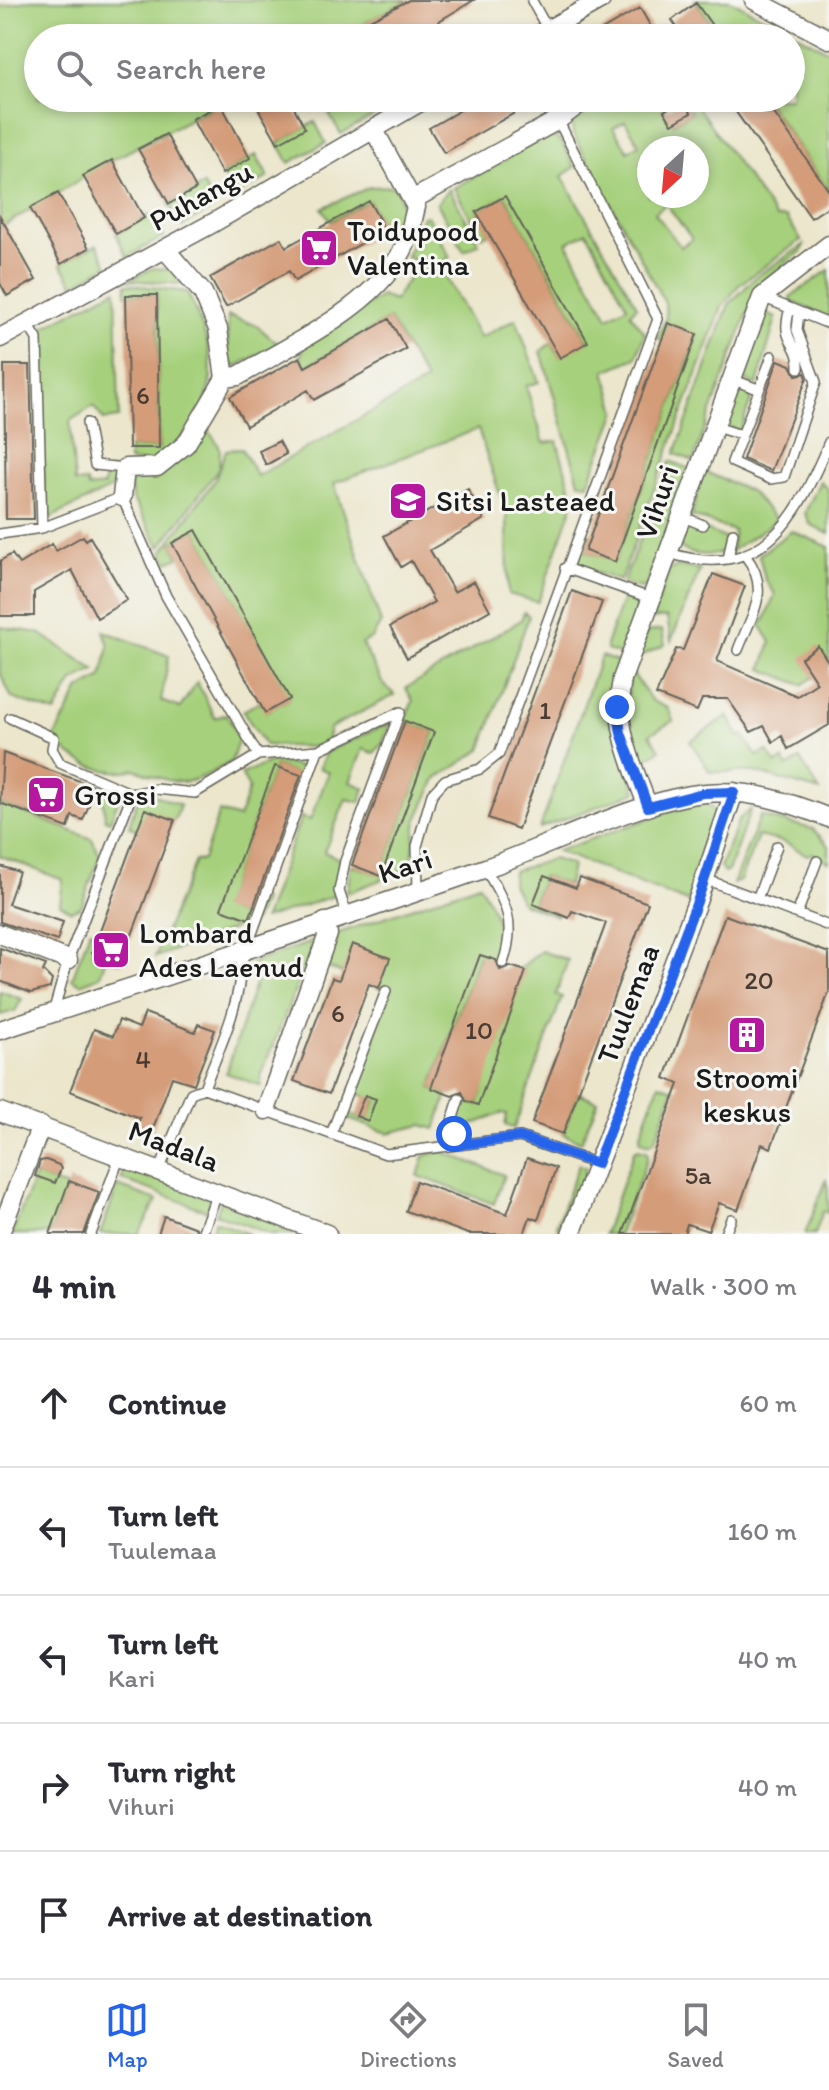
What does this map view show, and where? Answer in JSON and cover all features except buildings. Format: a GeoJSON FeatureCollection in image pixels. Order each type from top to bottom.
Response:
{"type":"FeatureCollection","features":[{"type":"Feature","properties":{"kind":"street"},"geometry":{"type":"LineString","coordinates":[[559,24],[601,0]]}},
{"type":"Feature","properties":{"kind":"street"},"geometry":{"type":"LineString","coordinates":[[754,0],[800,24]]}},
{"type":"Feature","properties":{"kind":"street"},"geometry":{"type":"LineString","coordinates":[[805,27],[829,39]]}},
{"type":"Feature","properties":{"kind":"street","name":"Puhangu"},"geometry":{"type":"LineString","coordinates":[[0,338],[165,249],[404,112]]}},
{"type":"Feature","properties":{"kind":"street"},"geometry":{"type":"LineString","coordinates":[[412,200],[569,112]]}},
{"type":"Feature","properties":{"kind":"street"},"geometry":{"type":"LineString","coordinates":[[225,378],[238,376],[344,313],[379,281],[406,245],[416,207],[374,130]]}},
{"type":"Feature","properties":{"kind":"street"},"geometry":{"type":"LineString","coordinates":[[762,297],[829,245]]}},
{"type":"Feature","properties":{"kind":"street"},"geometry":{"type":"LineString","coordinates":[[122,497],[125,468],[157,467],[186,444],[225,378],[218,329],[203,293],[165,249]]}},
{"type":"Feature","properties":{"kind":"street","name":"Vihuri"},"geometry":{"type":"LineString","coordinates":[[648,807],[621,733],[617,707],[622,679],[762,297]]}},
{"type":"Feature","properties":{"kind":"street","name":"Kari"},"geometry":{"type":"LineString","coordinates":[[0,1030],[485,868],[648,807],[703,793],[734,792],[778,800],[829,818]]}},
{"type":"Feature","properties":{"kind":"street","name":"Tuulemaa"},"geometry":{"type":"LineString","coordinates":[[571,1234],[705,879],[734,792]]}},
{"type":"Feature","properties":{"kind":"street"},"geometry":{"type":"LineString","coordinates":[[266,1110],[328,934],[325,922]]}},
{"type":"Feature","properties":{"kind":"street"},"geometry":{"type":"LineString","coordinates":[[0,934],[68,960]]}},
{"type":"Feature","properties":{"kind":"street","name":"Madala"},"geometry":{"type":"LineString","coordinates":[[0,1112],[320,1233]]}},
{"type":"Feature","properties":{"kind":"street"},"geometry":{"type":"LineString","coordinates":[[0,1233],[41,1126]]}},
{"type":"Feature","properties":{"kind":"lane"},"geometry":{"type":"LineString","coordinates":[[532,1],[538,24]]}},
{"type":"Feature","properties":{"kind":"lane"},"geometry":{"type":"LineString","coordinates":[[418,891],[417,846],[432,794],[445,780],[480,769],[499,754],[658,319],[558,120]]}},
{"type":"Feature","properties":{"kind":"lane"},"geometry":{"type":"LineString","coordinates":[[762,297],[829,324]]}},
{"type":"Feature","properties":{"kind":"lane"},"geometry":{"type":"LineString","coordinates":[[795,310],[786,335],[798,356],[799,368]]}},
{"type":"Feature","properties":{"kind":"lane"},"geometry":{"type":"LineString","coordinates":[[772,356],[732,462],[770,479],[784,477],[816,382],[797,330],[795,310]]}},
{"type":"Feature","properties":{"kind":"lane"},"geometry":{"type":"LineString","coordinates":[[27,322],[37,339],[42,528]]}},
{"type":"Feature","properties":{"kind":"lane"},"geometry":{"type":"LineString","coordinates":[[731,379],[758,389]]}},
{"type":"Feature","properties":{"kind":"lane"},"geometry":{"type":"LineString","coordinates":[[87,423],[95,465],[125,468]]}},
{"type":"Feature","properties":{"kind":"lane"},"geometry":{"type":"LineString","coordinates":[[713,426],[741,435]]}},
{"type":"Feature","properties":{"kind":"lane"},"geometry":{"type":"LineString","coordinates":[[669,553],[699,563],[745,555],[792,518],[829,442]]}},
{"type":"Feature","properties":{"kind":"lane"},"geometry":{"type":"LineString","coordinates":[[0,534],[42,528],[122,497],[184,630],[258,755]]}},
{"type":"Feature","properties":{"kind":"lane"},"geometry":{"type":"LineString","coordinates":[[681,516],[703,525]]}},
{"type":"Feature","properties":{"kind":"lane"},"geometry":{"type":"LineString","coordinates":[[728,559],[733,533]]}},
{"type":"Feature","properties":{"kind":"lane"},"geometry":{"type":"LineString","coordinates":[[738,650],[761,590],[757,572],[745,555]]}},
{"type":"Feature","properties":{"kind":"lane"},"geometry":{"type":"LineString","coordinates":[[565,568],[650,598]]}},
{"type":"Feature","properties":{"kind":"lane"},"geometry":{"type":"LineString","coordinates":[[10,718],[54,738],[52,749],[60,763],[132,794],[156,789],[195,793],[258,755],[318,750],[400,712],[345,861],[339,891],[347,915]]}},
{"type":"Feature","properties":{"kind":"lane"},"geometry":{"type":"LineString","coordinates":[[204,1088],[233,1007],[247,947],[318,750]]}},
{"type":"Feature","properties":{"kind":"lane"},"geometry":{"type":"LineString","coordinates":[[53,1013],[68,960],[132,794]]}},
{"type":"Feature","properties":{"kind":"lane"},"geometry":{"type":"LineString","coordinates":[[757,899],[777,846]]}},
{"type":"Feature","properties":{"kind":"lane"},"geometry":{"type":"LineString","coordinates":[[797,914],[817,861]]}},
{"type":"Feature","properties":{"kind":"lane"},"geometry":{"type":"LineString","coordinates":[[485,868],[507,908],[511,939],[503,963]]}},
{"type":"Feature","properties":{"kind":"lane"},"geometry":{"type":"LineString","coordinates":[[705,879],[829,926]]}},
{"type":"Feature","properties":{"kind":"lane"},"geometry":{"type":"LineString","coordinates":[[331,1134],[386,991]]}},
{"type":"Feature","properties":{"kind":"lane"},"geometry":{"type":"LineString","coordinates":[[159,1171],[191,1093],[204,1088],[386,1154],[520,1137],[597,1164]]}},
{"type":"Feature","properties":{"kind":"lane"},"geometry":{"type":"LineString","coordinates":[[457,1145],[452,1121],[459,1099]]}},
{"type":"Feature","properties":{"kind":"lane"},"geometry":{"type":"LineString","coordinates":[[91,1234],[120,1156]]}},
{"type":"Feature","properties":{"kind":"lane"},"geometry":{"type":"LineString","coordinates":[[202,1234],[217,1193]]}},
{"type":"Feature","properties":{"kind":"lane"},"geometry":{"type":"LineString","coordinates":[[725,1234],[731,1219]]}},
{"type":"Feature","properties":{"kind":"green space"},"geometry":{"type":"Polygon","coordinates":[[[30,0],[408,0],[363,24],[24,24],[24,112],[203,112],[112,160],[0,228],[0,7],[30,0]]]}},
{"type":"Feature","properties":{"kind":"green space"},"geometry":{"type":"Polygon","coordinates":[[[695,0],[730,0],[777,24],[711,24],[695,0]]]}},
{"type":"Feature","properties":{"kind":"green space"},"geometry":{"type":"Polygon","coordinates":[[[805,39],[829,51],[829,191],[774,112],[805,112],[805,39]]]}},
{"type":"Feature","properties":{"kind":"green space"},"geometry":{"type":"Polygon","coordinates":[[[333,112],[380,112],[341,134],[329,114],[333,112]]]}},
{"type":"Feature","properties":{"kind":"green space"},"geometry":{"type":"Polygon","coordinates":[[[589,112],[665,112],[673,124],[690,112],[701,112],[776,218],[786,217],[801,240],[740,284],[722,307],[620,581],[583,568],[577,557],[586,532],[591,535],[586,551],[615,561],[697,335],[668,324],[662,340],[657,338],[666,318],[665,303],[573,134],[572,122],[589,112]]]}},
{"type":"Feature","properties":{"kind":"green space"},"geometry":{"type":"Polygon","coordinates":[[[315,122],[326,143],[289,163],[278,143],[315,122]]]}},
{"type":"Feature","properties":{"kind":"green space"},"geometry":{"type":"Polygon","coordinates":[[[548,135],[561,141],[575,167],[562,176],[637,306],[630,313],[645,333],[636,358],[605,371],[617,411],[588,484],[579,482],[541,351],[551,343],[560,357],[588,341],[505,196],[477,212],[489,233],[482,237],[454,188],[548,135]],[[587,232],[567,243],[608,317],[627,306],[587,232]]]}},
{"type":"Feature","properties":{"kind":"green space"},"geometry":{"type":"Polygon","coordinates":[[[256,155],[268,177],[235,196],[222,174],[256,155]]]}},
{"type":"Feature","properties":{"kind":"green space"},"geometry":{"type":"Polygon","coordinates":[[[203,185],[216,206],[182,227],[169,204],[203,185]]]}},
{"type":"Feature","properties":{"kind":"green space"},"geometry":{"type":"Polygon","coordinates":[[[395,186],[403,208],[402,226],[385,230],[369,201],[331,221],[322,208],[370,187],[395,186]]]}},
{"type":"Feature","properties":{"kind":"green space"},"geometry":{"type":"Polygon","coordinates":[[[449,189],[479,243],[464,251],[437,203],[449,189]]]}},
{"type":"Feature","properties":{"kind":"green space"},"geometry":{"type":"Polygon","coordinates":[[[152,214],[164,236],[127,257],[116,234],[152,214]]]}},
{"type":"Feature","properties":{"kind":"green space"},"geometry":{"type":"Polygon","coordinates":[[[423,216],[427,216],[450,257],[439,265],[480,338],[516,319],[539,382],[526,386],[544,443],[557,441],[573,496],[572,508],[538,602],[508,594],[507,516],[478,429],[334,483],[381,623],[372,638],[362,644],[383,684],[395,695],[330,728],[327,743],[312,747],[265,745],[243,711],[259,702],[266,712],[289,699],[196,530],[172,543],[179,557],[168,562],[162,552],[215,480],[226,450],[242,449],[257,476],[426,381],[389,319],[305,367],[300,357],[305,345],[381,296],[394,301],[419,262],[406,257],[423,216]]]}},
{"type":"Feature","properties":{"kind":"green space"},"geometry":{"type":"Polygon","coordinates":[[[97,244],[108,265],[74,285],[61,264],[97,244]]]}},
{"type":"Feature","properties":{"kind":"green space"},"geometry":{"type":"Polygon","coordinates":[[[804,245],[802,251],[758,285],[693,461],[675,454],[729,304],[757,276],[804,245]]]}},
{"type":"Feature","properties":{"kind":"green space"},"geometry":{"type":"Polygon","coordinates":[[[153,268],[173,270],[182,284],[129,280],[153,268]]]}},
{"type":"Feature","properties":{"kind":"green space"},"geometry":{"type":"Polygon","coordinates":[[[829,270],[829,317],[792,302],[790,297],[829,270]]]}},
{"type":"Feature","properties":{"kind":"green space"},"geometry":{"type":"Polygon","coordinates":[[[126,284],[187,292],[207,342],[211,364],[210,385],[204,404],[178,443],[156,463],[129,461],[129,448],[159,448],[157,295],[126,295],[126,284]]]}},
{"type":"Feature","properties":{"kind":"green space"},"geometry":{"type":"Polygon","coordinates":[[[116,289],[119,418],[104,420],[93,406],[70,421],[75,483],[87,482],[88,488],[104,486],[105,474],[112,470],[119,474],[110,489],[50,518],[45,516],[39,330],[116,289]]]}},
{"type":"Feature","properties":{"kind":"green space"},"geometry":{"type":"Polygon","coordinates":[[[765,313],[776,318],[757,385],[741,379],[765,313]]]}},
{"type":"Feature","properties":{"kind":"green space"},"geometry":{"type":"Polygon","coordinates":[[[228,316],[256,325],[278,344],[235,367],[228,357],[228,316]]]}},
{"type":"Feature","properties":{"kind":"green space"},"geometry":{"type":"Polygon","coordinates":[[[739,386],[754,392],[740,431],[724,425],[739,386]]]}},
{"type":"Feature","properties":{"kind":"green space"},"geometry":{"type":"Polygon","coordinates":[[[204,428],[209,430],[220,448],[219,468],[160,547],[132,498],[131,482],[174,462],[204,428]]]}},
{"type":"Feature","properties":{"kind":"green space"},"geometry":{"type":"Polygon","coordinates":[[[670,461],[690,469],[646,586],[641,588],[623,583],[670,461]]]}},
{"type":"Feature","properties":{"kind":"green space"},"geometry":{"type":"Polygon","coordinates":[[[703,471],[750,491],[777,520],[731,551],[734,531],[692,516],[703,471]]]}},
{"type":"Feature","properties":{"kind":"green space"},"geometry":{"type":"Polygon","coordinates":[[[820,481],[829,491],[829,534],[810,524],[805,513],[820,481]]]}},
{"type":"Feature","properties":{"kind":"green space"},"geometry":{"type":"Polygon","coordinates":[[[690,523],[727,539],[723,553],[695,554],[680,547],[680,534],[690,523]]]}},
{"type":"Feature","properties":{"kind":"green space"},"geometry":{"type":"Polygon","coordinates":[[[792,531],[829,547],[829,667],[802,685],[762,669],[771,642],[759,623],[764,622],[775,594],[765,579],[759,555],[792,531]]]}},
{"type":"Feature","properties":{"kind":"green space"},"geometry":{"type":"Polygon","coordinates":[[[679,566],[700,570],[671,641],[667,617],[651,619],[670,569],[679,566]]]}},
{"type":"Feature","properties":{"kind":"green space"},"geometry":{"type":"Polygon","coordinates":[[[623,598],[635,604],[637,614],[622,655],[607,650],[606,645],[623,598]]]}},
{"type":"Feature","properties":{"kind":"green space"},"geometry":{"type":"Polygon","coordinates":[[[524,612],[529,616],[481,750],[436,779],[417,819],[411,868],[347,893],[351,865],[381,875],[434,732],[404,721],[413,701],[406,688],[521,620],[524,612]]]}},
{"type":"Feature","properties":{"kind":"green space"},"geometry":{"type":"Polygon","coordinates":[[[0,627],[39,633],[95,670],[73,681],[55,713],[12,698],[0,673],[0,627]]]}},
{"type":"Feature","properties":{"kind":"green space"},"geometry":{"type":"Polygon","coordinates":[[[662,630],[665,645],[637,658],[647,632],[662,630]]]}},
{"type":"Feature","properties":{"kind":"green space"},"geometry":{"type":"Polygon","coordinates":[[[104,631],[169,656],[161,701],[180,708],[197,682],[215,718],[227,714],[239,739],[231,762],[203,777],[175,782],[135,769],[112,771],[90,766],[61,747],[54,738],[80,689],[102,677],[109,646],[104,631]]]}},
{"type":"Feature","properties":{"kind":"green space"},"geometry":{"type":"Polygon","coordinates":[[[601,656],[621,663],[613,714],[619,743],[636,792],[540,828],[601,656]]]}},
{"type":"Feature","properties":{"kind":"green space"},"geometry":{"type":"Polygon","coordinates":[[[631,671],[652,701],[668,708],[673,721],[650,734],[660,750],[643,761],[651,786],[648,787],[625,719],[631,671]]]}},
{"type":"Feature","properties":{"kind":"green space"},"geometry":{"type":"Polygon","coordinates":[[[728,716],[739,737],[743,735],[757,756],[767,751],[777,764],[783,760],[788,767],[800,759],[820,791],[754,772],[710,772],[690,741],[728,716]]]}},
{"type":"Feature","properties":{"kind":"green space"},"geometry":{"type":"Polygon","coordinates":[[[389,723],[383,743],[374,753],[363,749],[350,782],[365,788],[360,802],[346,799],[324,852],[340,859],[334,896],[264,919],[301,817],[310,820],[329,772],[319,768],[326,752],[389,723]]]}},
{"type":"Feature","properties":{"kind":"green space"},"geometry":{"type":"Polygon","coordinates":[[[274,761],[305,768],[306,773],[304,777],[275,766],[222,908],[250,920],[258,898],[263,900],[255,921],[155,957],[195,861],[203,860],[219,812],[239,818],[249,788],[241,774],[274,761]]]}},
{"type":"Feature","properties":{"kind":"green space"},"geometry":{"type":"Polygon","coordinates":[[[102,790],[120,796],[110,821],[105,819],[102,790]]]}},
{"type":"Feature","properties":{"kind":"green space"},"geometry":{"type":"Polygon","coordinates":[[[155,795],[180,805],[175,820],[137,830],[129,826],[136,803],[155,795]]]}},
{"type":"Feature","properties":{"kind":"green space"},"geometry":{"type":"Polygon","coordinates":[[[0,803],[92,839],[100,856],[81,907],[71,911],[60,904],[63,880],[0,856],[0,803]]]}},
{"type":"Feature","properties":{"kind":"green space"},"geometry":{"type":"Polygon","coordinates":[[[694,803],[707,804],[716,812],[716,825],[687,902],[557,851],[694,803]]]}},
{"type":"Feature","properties":{"kind":"green space"},"geometry":{"type":"Polygon","coordinates":[[[751,809],[728,871],[724,873],[720,867],[739,819],[751,809]]]}},
{"type":"Feature","properties":{"kind":"green space"},"geometry":{"type":"Polygon","coordinates":[[[760,816],[813,829],[829,846],[829,862],[813,853],[807,855],[784,842],[758,836],[740,881],[733,884],[760,816]]]}},
{"type":"Feature","properties":{"kind":"green space"},"geometry":{"type":"Polygon","coordinates":[[[553,859],[572,865],[568,885],[543,876],[533,904],[557,913],[556,916],[522,903],[512,884],[513,871],[553,859]]]}},
{"type":"Feature","properties":{"kind":"green space"},"geometry":{"type":"Polygon","coordinates":[[[479,884],[499,931],[499,951],[496,961],[479,955],[431,1088],[448,1094],[435,1129],[422,1125],[388,1133],[345,1118],[345,1112],[367,1121],[376,1100],[353,1092],[390,992],[326,967],[339,933],[479,884]]]}},
{"type":"Feature","properties":{"kind":"green space"},"geometry":{"type":"Polygon","coordinates":[[[90,930],[99,933],[92,952],[106,958],[100,976],[81,984],[72,979],[90,930]]]}},
{"type":"Feature","properties":{"kind":"green space"},"geometry":{"type":"Polygon","coordinates":[[[315,941],[261,1075],[261,1086],[226,1073],[256,981],[250,974],[252,963],[315,941]]]}},
{"type":"Feature","properties":{"kind":"green space"},"geometry":{"type":"Polygon","coordinates":[[[541,951],[568,960],[556,995],[562,997],[514,1128],[505,1125],[507,1114],[502,1113],[459,1130],[458,1115],[464,1100],[478,1105],[519,969],[541,951]]]}},
{"type":"Feature","properties":{"kind":"green space"},"geometry":{"type":"Polygon","coordinates":[[[0,991],[22,999],[15,1011],[0,1015],[0,991]]]}},
{"type":"Feature","properties":{"kind":"green space"},"geometry":{"type":"Polygon","coordinates":[[[659,1084],[674,1089],[655,1140],[650,1144],[641,1141],[640,1136],[659,1084]]]}},
{"type":"Feature","properties":{"kind":"green space"},"geometry":{"type":"Polygon","coordinates":[[[578,1093],[598,1101],[581,1142],[563,1134],[578,1093]]]}},
{"type":"Feature","properties":{"kind":"green space"},"geometry":{"type":"Polygon","coordinates":[[[441,1151],[504,1175],[494,1204],[418,1176],[424,1156],[441,1151]]]}},
{"type":"Feature","properties":{"kind":"green space"},"geometry":{"type":"Polygon","coordinates":[[[634,1151],[647,1151],[648,1157],[619,1234],[604,1234],[634,1151]]]}},
{"type":"Feature","properties":{"kind":"green space"},"geometry":{"type":"Polygon","coordinates":[[[579,1164],[586,1168],[563,1232],[556,1226],[579,1164]]]}},
{"type":"Feature","properties":{"kind":"green space"},"geometry":{"type":"Polygon","coordinates":[[[126,1168],[211,1198],[207,1211],[121,1179],[126,1168]]]}},
{"type":"Feature","properties":{"kind":"green space"},"geometry":{"type":"Polygon","coordinates":[[[35,1175],[67,1188],[50,1234],[12,1234],[35,1175]]]}},
{"type":"Feature","properties":{"kind":"green space"},"geometry":{"type":"Polygon","coordinates":[[[827,1178],[829,1213],[823,1211],[815,1234],[805,1234],[827,1178]]]}},
{"type":"Feature","properties":{"kind":"green space"},"geometry":{"type":"Polygon","coordinates":[[[118,1186],[157,1200],[139,1234],[100,1234],[118,1186]]]}},
{"type":"Feature","properties":{"kind":"green space"},"geometry":{"type":"Polygon","coordinates":[[[221,1201],[310,1234],[270,1234],[216,1214],[221,1201]]]}},
{"type":"Feature","properties":{"kind":"green space"},"geometry":{"type":"Polygon","coordinates":[[[215,1221],[249,1234],[211,1234],[215,1221]]]}},
{"type":"Feature","properties":{"kind":"place","name":"Toidupood Valentina"},"geometry":{"type":"Point","coordinates":[319,248]}},
{"type":"Feature","properties":{"kind":"place","name":"Sitsi Lasteaed"},"geometry":{"type":"Point","coordinates":[408,501]}},
{"type":"Feature","properties":{"kind":"place","name":"Grossi"},"geometry":{"type":"Point","coordinates":[46,795]}},
{"type":"Feature","properties":{"kind":"place","name":"Lombard Ades Laenud"},"geometry":{"type":"Point","coordinates":[111,950]}},
{"type":"Feature","properties":{"kind":"place","name":"Stroomi keskus"},"geometry":{"type":"Point","coordinates":[747,1035]}},
{"type":"Feature","properties":{"kind":"route"},"geometry":{"type":"LineString","coordinates":[[454,1134],[457,1145],[520,1137],[597,1164],[725,826],[734,792],[703,793],[648,807],[621,733],[617,707]]}}]}
